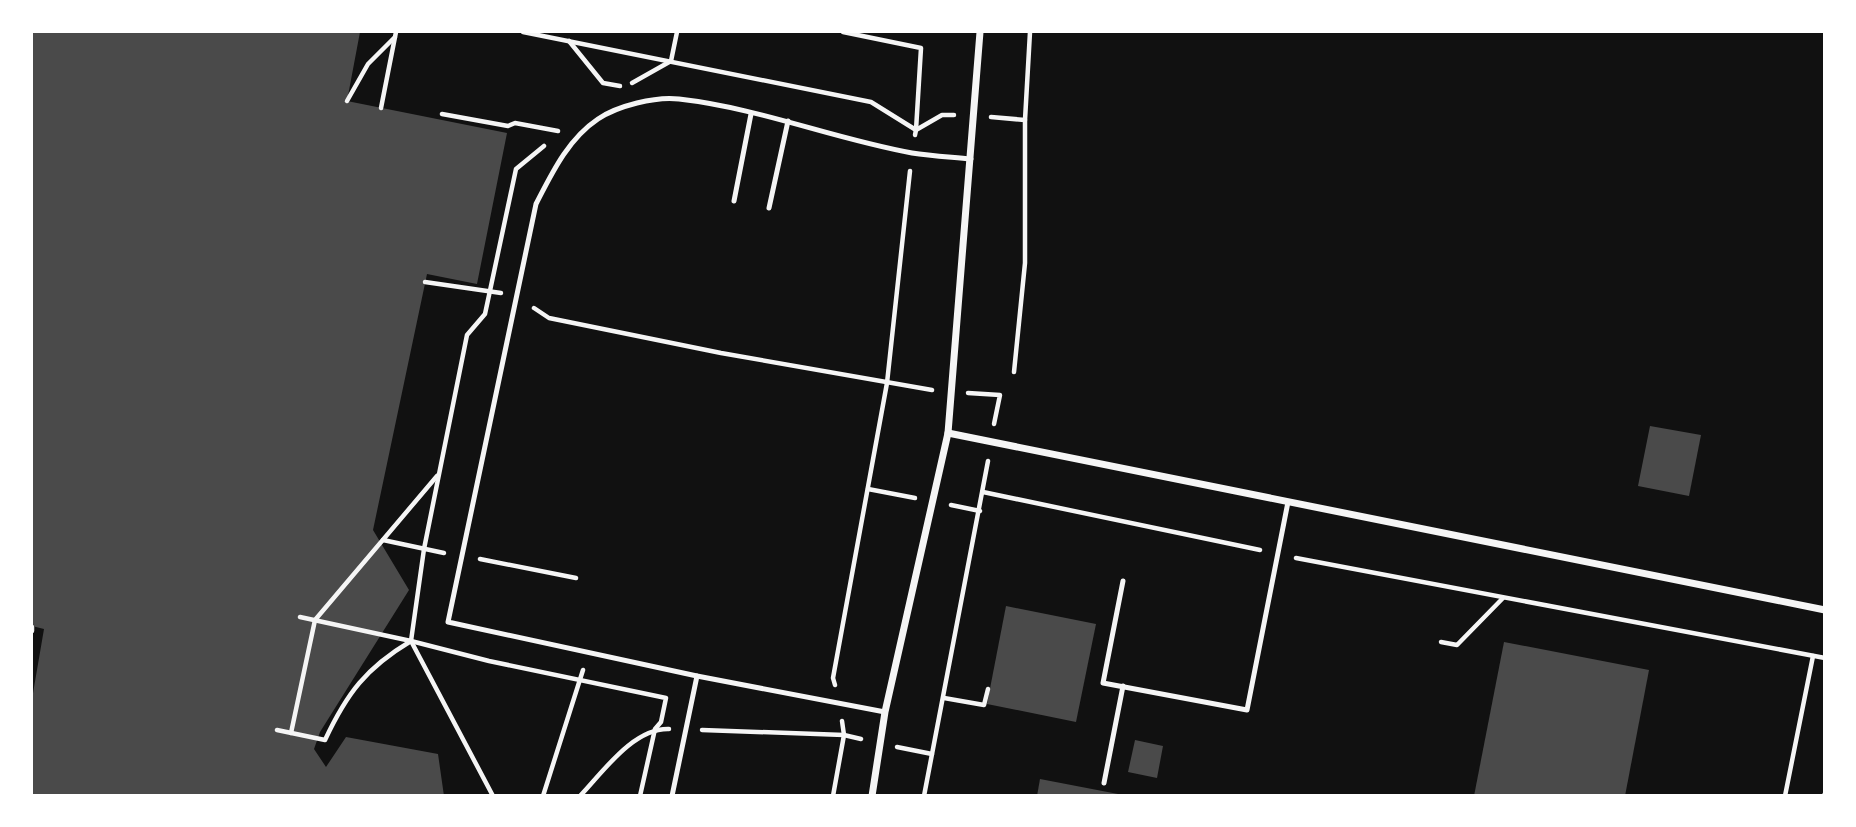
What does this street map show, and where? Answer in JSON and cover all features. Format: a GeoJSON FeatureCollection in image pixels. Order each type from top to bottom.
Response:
{"type":"FeatureCollection","features":[{"type":"Feature","properties":{"kind":"street"},"geometry":{"type":"LineString","coordinates":[[872,796],[885,712],[948,433],[971,159],[971,115],[980,32]]}},
{"type":"Feature","properties":{"kind":"street"},"geometry":{"type":"LineString","coordinates":[[948,433],[1825,610]]}},
{"type":"Feature","properties":{"kind":"lane"},"geometry":{"type":"LineString","coordinates":[[885,712],[697,676],[448,622],[536,204],[557,163],[580,134],[599,118],[635,104],[677,98],[788,121],[912,153],[971,159]]}},
{"type":"Feature","properties":{"kind":"lane"},"geometry":{"type":"LineString","coordinates":[[734,201],[751,114]]}},
{"type":"Feature","properties":{"kind":"lane"},"geometry":{"type":"LineString","coordinates":[[769,208],[788,121]]}},
{"type":"Feature","properties":{"kind":"lane"},"geometry":{"type":"LineString","coordinates":[[1123,581],[1103,682],[1247,709],[1288,502]]}},
{"type":"Feature","properties":{"kind":"lane"},"geometry":{"type":"LineString","coordinates":[[672,796],[697,676]]}},
{"type":"Feature","properties":{"kind":"lane"},"geometry":{"type":"LineString","coordinates":[[1104,783],[1123,686]]}},
{"type":"Feature","properties":{"kind":"path"},"geometry":{"type":"LineString","coordinates":[[523,32],[871,102],[916,130]]}},
{"type":"Feature","properties":{"kind":"path"},"geometry":{"type":"LineString","coordinates":[[671,61],[677,32]]}},
{"type":"Feature","properties":{"kind":"path"},"geometry":{"type":"LineString","coordinates":[[833,796],[844,735],[833,678],[887,383],[916,130],[920,48],[843,32]]}},
{"type":"Feature","properties":{"kind":"path"},"geometry":{"type":"LineString","coordinates":[[1014,372],[1025,263],[1030,32]]}},
{"type":"Feature","properties":{"kind":"path"},"geometry":{"type":"LineString","coordinates":[[347,101],[368,64],[396,34]]}},
{"type":"Feature","properties":{"kind":"path"},"geometry":{"type":"LineString","coordinates":[[381,108],[396,34]]}},
{"type":"Feature","properties":{"kind":"path"},"geometry":{"type":"LineString","coordinates":[[569,41],[603,83],[619,87]]}},
{"type":"Feature","properties":{"kind":"path"},"geometry":{"type":"LineString","coordinates":[[610,94],[671,61]]}},
{"type":"Feature","properties":{"kind":"path"},"geometry":{"type":"LineString","coordinates":[[442,114],[508,126],[515,123],[562,131],[516,169],[485,314],[467,335],[438,475],[411,641],[494,796]]}},
{"type":"Feature","properties":{"kind":"path"},"geometry":{"type":"LineString","coordinates":[[916,130],[942,115]]}},
{"type":"Feature","properties":{"kind":"path"},"geometry":{"type":"LineString","coordinates":[[425,282],[516,296],[549,318],[887,383],[1000,396],[923,796]]}},
{"type":"Feature","properties":{"kind":"path"},"geometry":{"type":"LineString","coordinates":[[292,733],[315,620],[438,475]]}},
{"type":"Feature","properties":{"kind":"path"},"geometry":{"type":"LineString","coordinates":[[983,492],[1278,554],[1825,658]]}},
{"type":"Feature","properties":{"kind":"path"},"geometry":{"type":"LineString","coordinates":[[1441,642],[1457,645],[1504,597]]}},
{"type":"Feature","properties":{"kind":"path"},"geometry":{"type":"LineString","coordinates":[[300,617],[666,698],[660,722],[655,729],[640,796]]}},
{"type":"Feature","properties":{"kind":"path"},"geometry":{"type":"LineString","coordinates":[[277,730],[325,740],[340,709],[360,679],[379,660],[411,641]]}},
{"type":"Feature","properties":{"kind":"path"},"geometry":{"type":"LineString","coordinates":[[543,796],[581,680],[587,652]]}},
{"type":"Feature","properties":{"kind":"path"},"geometry":{"type":"LineString","coordinates":[[1785,796],[1813,656]]}},
{"type":"Feature","properties":{"kind":"path"},"geometry":{"type":"LineString","coordinates":[[944,698],[984,705],[988,688]]}},
{"type":"Feature","properties":{"kind":"path"},"geometry":{"type":"LineString","coordinates":[[580,796],[637,740],[655,729],[844,735],[932,754]]}},
{"type":"Feature","properties":{"kind":"building"},"geometry":{"type":"Polygon","coordinates":[[[32,32],[360,32],[347,101],[507,133],[477,284],[427,274],[373,530],[409,590],[320,732],[314,749],[326,767],[346,737],[438,754],[444,796],[32,796],[32,699],[44,629],[32,626],[32,32]]]}},
{"type":"Feature","properties":{"kind":"building"},"geometry":{"type":"Polygon","coordinates":[[[1650,426],[1701,435],[1689,496],[1638,486],[1650,426]]]}},
{"type":"Feature","properties":{"kind":"building"},"geometry":{"type":"Polygon","coordinates":[[[1006,606],[1096,624],[1076,722],[987,704],[1006,606]]]}},
{"type":"Feature","properties":{"kind":"building"},"geometry":{"type":"Polygon","coordinates":[[[1504,642],[1649,670],[1625,796],[1474,796],[1504,642]]]}},
{"type":"Feature","properties":{"kind":"building"},"geometry":{"type":"Polygon","coordinates":[[[1135,740],[1163,746],[1157,778],[1128,772],[1135,740]]]}},
{"type":"Feature","properties":{"kind":"building"},"geometry":{"type":"Polygon","coordinates":[[[1040,779],[1118,794],[1118,796],[1037,796],[1040,779]]]}}]}
